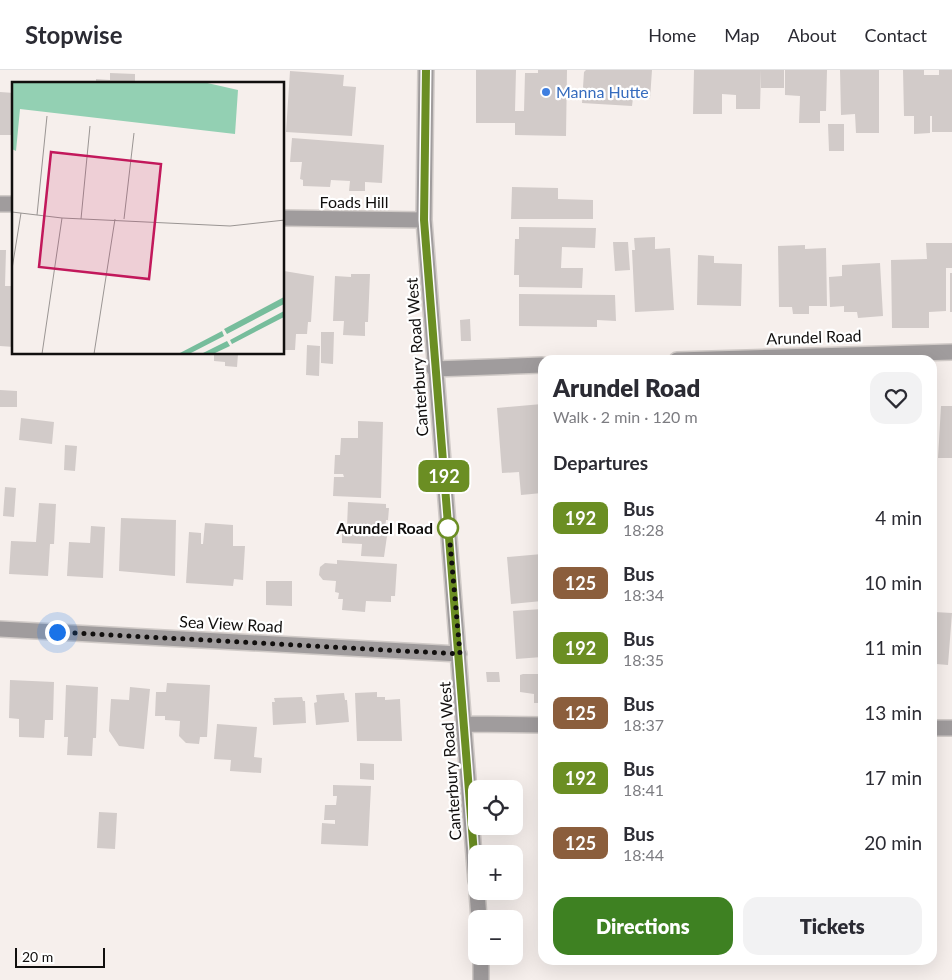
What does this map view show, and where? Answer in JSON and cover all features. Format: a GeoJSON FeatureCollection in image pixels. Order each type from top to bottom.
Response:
{"type":"FeatureCollection","features":[{"type":"Feature","properties":{"kind":"street","name":"Canterbury Road West"},"geometry":{"type":"LineString","coordinates":[[426,70],[424,220],[434,369],[460,654],[474,845]]}},
{"type":"Feature","properties":{"kind":"street","name":"Foads Hill"},"geometry":{"type":"LineString","coordinates":[[285,218],[424,220]]}},
{"type":"Feature","properties":{"kind":"street","name":"Arundel Road"},"geometry":{"type":"LineString","coordinates":[[849,355],[952,352]]}},
{"type":"Feature","properties":{"kind":"street"},"geometry":{"type":"LineString","coordinates":[[434,369],[538,365]]}},
{"type":"Feature","properties":{"kind":"street","name":"Sea View Road"},"geometry":{"type":"LineString","coordinates":[[0,629],[460,654]]}},
{"type":"Feature","properties":{"kind":"street"},"geometry":{"type":"LineString","coordinates":[[465,724],[538,725]]}},
{"type":"Feature","properties":{"kind":"street"},"geometry":{"type":"LineString","coordinates":[[937,728],[952,728]]}},
{"type":"Feature","properties":{"kind":"street"},"geometry":{"type":"LineString","coordinates":[[481,965],[481,980]]}},
{"type":"Feature","properties":{"kind":"building","name":"Manna Hutte"},"geometry":{"type":"Polygon","coordinates":[[[476,70],[516,70],[515,111],[524,111],[525,73],[538,73],[538,70],[567,70],[566,136],[515,135],[515,123],[476,123],[476,70]]]}},
{"type":"Feature","properties":{"kind":"building"},"geometry":{"type":"Polygon","coordinates":[[[586,70],[652,70],[650,99],[633,98],[632,106],[582,103],[584,72],[586,70]]]}},
{"type":"Feature","properties":{"kind":"building"},"geometry":{"type":"Polygon","coordinates":[[[694,70],[761,70],[760,109],[736,109],[736,95],[722,94],[722,114],[693,114],[694,70]]]}},
{"type":"Feature","properties":{"kind":"building"},"geometry":{"type":"Polygon","coordinates":[[[761,70],[784,70],[784,88],[761,88],[761,70]]]}},
{"type":"Feature","properties":{"kind":"building"},"geometry":{"type":"Polygon","coordinates":[[[785,70],[827,70],[826,111],[820,111],[820,123],[799,123],[800,96],[785,95],[785,70]]]}},
{"type":"Feature","properties":{"kind":"building"},"geometry":{"type":"Polygon","coordinates":[[[840,70],[879,70],[879,133],[856,133],[855,114],[841,115],[840,70]]]}},
{"type":"Feature","properties":{"kind":"building"},"geometry":{"type":"Polygon","coordinates":[[[903,70],[924,70],[924,75],[939,75],[939,70],[952,70],[952,132],[932,132],[932,116],[930,116],[930,133],[914,134],[914,116],[904,116],[903,70]]]}},
{"type":"Feature","properties":{"kind":"building"},"geometry":{"type":"Polygon","coordinates":[[[290,71],[344,75],[343,86],[356,87],[352,136],[286,132],[290,71]]]}},
{"type":"Feature","properties":{"kind":"building"},"geometry":{"type":"Polygon","coordinates":[[[110,73],[135,74],[135,82],[96,82],[96,79],[110,80],[110,73]]]}},
{"type":"Feature","properties":{"kind":"building"},"geometry":{"type":"Polygon","coordinates":[[[0,92],[12,93],[12,140],[11,135],[0,135],[0,92]]]}},
{"type":"Feature","properties":{"kind":"building"},"geometry":{"type":"Polygon","coordinates":[[[828,124],[844,124],[844,151],[829,151],[828,124]]]}},
{"type":"Feature","properties":{"kind":"building"},"geometry":{"type":"Polygon","coordinates":[[[292,138],[384,145],[382,183],[365,182],[365,191],[349,191],[350,181],[331,180],[330,187],[303,186],[303,180],[300,179],[302,162],[290,162],[292,138]]]}},
{"type":"Feature","properties":{"kind":"building"},"geometry":{"type":"Polygon","coordinates":[[[512,187],[558,188],[558,199],[593,200],[593,219],[511,219],[512,187]]]}},
{"type":"Feature","properties":{"kind":"building"},"geometry":{"type":"Polygon","coordinates":[[[519,227],[596,228],[595,248],[562,247],[561,268],[583,268],[582,288],[519,287],[519,275],[514,275],[515,239],[519,239],[519,227]]]}},
{"type":"Feature","properties":{"kind":"building"},"geometry":{"type":"Polygon","coordinates":[[[655,237],[655,249],[670,248],[674,310],[635,312],[632,250],[635,250],[634,238],[655,237]]]}},
{"type":"Feature","properties":{"kind":"building"},"geometry":{"type":"Polygon","coordinates":[[[613,242],[628,242],[630,270],[615,271],[613,242]]]}},
{"type":"Feature","properties":{"kind":"building"},"geometry":{"type":"Polygon","coordinates":[[[926,243],[952,243],[952,268],[946,268],[946,311],[929,312],[929,328],[892,328],[891,260],[927,259],[926,243]]]}},
{"type":"Feature","properties":{"kind":"building"},"geometry":{"type":"Polygon","coordinates":[[[805,245],[805,249],[826,248],[827,306],[809,306],[809,314],[793,314],[792,307],[779,307],[778,246],[805,245]]]}},
{"type":"Feature","properties":{"kind":"building"},"geometry":{"type":"Polygon","coordinates":[[[0,250],[6,250],[5,286],[12,286],[12,347],[0,346],[0,250]]]}},
{"type":"Feature","properties":{"kind":"building"},"geometry":{"type":"Polygon","coordinates":[[[698,255],[714,256],[714,263],[742,264],[741,306],[697,305],[698,255]]]}},
{"type":"Feature","properties":{"kind":"building"},"geometry":{"type":"Polygon","coordinates":[[[880,263],[883,316],[858,318],[857,312],[844,312],[844,306],[830,307],[829,277],[842,276],[842,265],[880,263]]]}},
{"type":"Feature","properties":{"kind":"building"},"geometry":{"type":"Polygon","coordinates":[[[285,271],[314,276],[311,322],[308,322],[307,334],[296,334],[295,350],[285,350],[285,271]]]}},
{"type":"Feature","properties":{"kind":"building"},"geometry":{"type":"Polygon","coordinates":[[[950,273],[952,273],[952,312],[950,312],[950,273]]]}},
{"type":"Feature","properties":{"kind":"building"},"geometry":{"type":"Polygon","coordinates":[[[351,274],[370,274],[368,322],[365,322],[365,336],[343,335],[344,321],[333,321],[335,276],[351,277],[351,274]]]}},
{"type":"Feature","properties":{"kind":"building"},"geometry":{"type":"Polygon","coordinates":[[[519,294],[615,295],[616,321],[597,320],[597,327],[519,326],[519,294]]]}},
{"type":"Feature","properties":{"kind":"building"},"geometry":{"type":"Polygon","coordinates":[[[470,319],[471,341],[461,341],[460,320],[470,319]]]}},
{"type":"Feature","properties":{"kind":"building"},"geometry":{"type":"Polygon","coordinates":[[[321,332],[334,332],[333,364],[321,363],[321,332]]]}},
{"type":"Feature","properties":{"kind":"building"},"geometry":{"type":"Polygon","coordinates":[[[307,345],[320,346],[319,376],[306,375],[307,345]]]}},
{"type":"Feature","properties":{"kind":"building"},"geometry":{"type":"Polygon","coordinates":[[[214,355],[238,355],[237,367],[225,366],[225,362],[214,361],[214,355]]]}},
{"type":"Feature","properties":{"kind":"building"},"geometry":{"type":"Polygon","coordinates":[[[0,390],[17,391],[17,407],[0,407],[0,390]]]}},
{"type":"Feature","properties":{"kind":"building"},"geometry":{"type":"Polygon","coordinates":[[[538,404],[538,493],[521,495],[519,472],[502,473],[497,408],[538,404]]]}},
{"type":"Feature","properties":{"kind":"building"},"geometry":{"type":"Polygon","coordinates":[[[941,406],[952,406],[952,458],[938,458],[941,406]]]}},
{"type":"Feature","properties":{"kind":"building"},"geometry":{"type":"Polygon","coordinates":[[[21,418],[54,422],[52,444],[19,440],[21,418]]]}},
{"type":"Feature","properties":{"kind":"building"},"geometry":{"type":"Polygon","coordinates":[[[358,421],[383,422],[381,498],[333,496],[334,477],[344,477],[343,474],[334,474],[335,455],[340,455],[341,438],[358,438],[358,421]]]}},
{"type":"Feature","properties":{"kind":"building"},"geometry":{"type":"Polygon","coordinates":[[[65,445],[77,446],[75,471],[64,470],[65,445]]]}},
{"type":"Feature","properties":{"kind":"building"},"geometry":{"type":"Polygon","coordinates":[[[5,487],[16,488],[14,517],[3,516],[5,487]]]}},
{"type":"Feature","properties":{"kind":"building"},"geometry":{"type":"Polygon","coordinates":[[[348,502],[386,504],[386,508],[389,508],[385,529],[388,529],[384,557],[361,556],[362,544],[342,543],[342,526],[347,527],[348,502]]]}},
{"type":"Feature","properties":{"kind":"building"},"geometry":{"type":"Polygon","coordinates":[[[39,503],[56,504],[54,544],[50,544],[48,576],[9,574],[11,541],[36,542],[39,503]]]}},
{"type":"Feature","properties":{"kind":"building"},"geometry":{"type":"Polygon","coordinates":[[[121,518],[176,520],[175,576],[119,571],[121,518]]]}},
{"type":"Feature","properties":{"kind":"building"},"geometry":{"type":"Polygon","coordinates":[[[205,523],[233,525],[233,546],[245,546],[243,580],[234,579],[233,586],[186,583],[189,532],[201,533],[201,544],[203,544],[205,523]]]}},
{"type":"Feature","properties":{"kind":"building"},"geometry":{"type":"Polygon","coordinates":[[[91,526],[105,527],[103,578],[67,576],[69,542],[90,543],[91,526]]]}},
{"type":"Feature","properties":{"kind":"building"},"geometry":{"type":"Polygon","coordinates":[[[538,554],[538,601],[511,604],[507,557],[538,554]]]}},
{"type":"Feature","properties":{"kind":"building"},"geometry":{"type":"Polygon","coordinates":[[[337,560],[397,564],[395,596],[391,596],[391,602],[366,601],[365,612],[342,610],[343,599],[338,599],[339,593],[335,592],[336,581],[323,580],[319,575],[320,567],[325,563],[337,564],[337,560]]]}},
{"type":"Feature","properties":{"kind":"building"},"geometry":{"type":"Polygon","coordinates":[[[266,581],[292,581],[292,606],[266,605],[266,581]]]}},
{"type":"Feature","properties":{"kind":"building"},"geometry":{"type":"Polygon","coordinates":[[[538,609],[538,657],[516,659],[513,611],[538,609]]]}},
{"type":"Feature","properties":{"kind":"building"},"geometry":{"type":"Polygon","coordinates":[[[937,612],[952,613],[948,665],[937,664],[937,612]]]}},
{"type":"Feature","properties":{"kind":"building"},"geometry":{"type":"Polygon","coordinates":[[[486,672],[499,672],[500,682],[487,682],[486,672]]]}},
{"type":"Feature","properties":{"kind":"building"},"geometry":{"type":"Polygon","coordinates":[[[538,674],[538,703],[534,703],[534,694],[520,692],[520,675],[538,674]]]}},
{"type":"Feature","properties":{"kind":"building"},"geometry":{"type":"Polygon","coordinates":[[[10,680],[54,682],[53,720],[45,720],[44,738],[19,737],[19,719],[9,718],[10,680]]]}},
{"type":"Feature","properties":{"kind":"building"},"geometry":{"type":"Polygon","coordinates":[[[167,683],[210,685],[207,737],[200,737],[199,744],[186,743],[179,736],[180,721],[165,720],[165,716],[155,716],[156,692],[166,692],[167,683]]]}},
{"type":"Feature","properties":{"kind":"building"},"geometry":{"type":"Polygon","coordinates":[[[66,685],[98,687],[96,738],[93,738],[92,756],[67,755],[68,737],[64,737],[66,685]]]}},
{"type":"Feature","properties":{"kind":"building"},"geometry":{"type":"Polygon","coordinates":[[[130,687],[150,689],[144,749],[119,746],[109,731],[111,699],[129,700],[130,687]]]}},
{"type":"Feature","properties":{"kind":"building"},"geometry":{"type":"Polygon","coordinates":[[[377,692],[377,697],[385,697],[385,700],[400,699],[402,741],[357,741],[355,693],[377,692]]]}},
{"type":"Feature","properties":{"kind":"building"},"geometry":{"type":"Polygon","coordinates":[[[344,693],[345,700],[347,700],[349,722],[316,725],[314,703],[317,702],[316,695],[344,693]]]}},
{"type":"Feature","properties":{"kind":"building"},"geometry":{"type":"Polygon","coordinates":[[[302,697],[303,701],[305,701],[306,723],[273,725],[272,702],[275,702],[274,698],[302,697]]]}},
{"type":"Feature","properties":{"kind":"building"},"geometry":{"type":"Polygon","coordinates":[[[217,724],[257,727],[254,757],[262,758],[261,773],[230,771],[231,760],[214,759],[217,724]]]}},
{"type":"Feature","properties":{"kind":"building"},"geometry":{"type":"Polygon","coordinates":[[[360,763],[374,764],[374,780],[360,779],[360,763]]]}},
{"type":"Feature","properties":{"kind":"building"},"geometry":{"type":"Polygon","coordinates":[[[333,785],[371,786],[368,846],[321,844],[322,823],[335,824],[335,820],[324,820],[325,805],[336,805],[337,796],[333,796],[333,785]]]}},
{"type":"Feature","properties":{"kind":"building"},"geometry":{"type":"Polygon","coordinates":[[[99,812],[117,813],[115,849],[97,848],[99,812]]]}},
{"type":"Feature","properties":{"kind":"bus line","name":"192"},"geometry":{"type":"LineString","coordinates":[[426,70],[424,220],[434,369],[473,845]]}},
{"type":"Feature","properties":{"kind":"place","name":"Manna Hutte"},"geometry":{"type":"Point","coordinates":[546,92]}},
{"type":"Feature","properties":{"kind":"place","name":"Arundel Road"},"geometry":{"type":"Point","coordinates":[448,528]}},
{"type":"Feature","properties":{"kind":"route"},"geometry":{"type":"LineString","coordinates":[[57,632],[460,654],[448,521],[448,528]]}}]}
